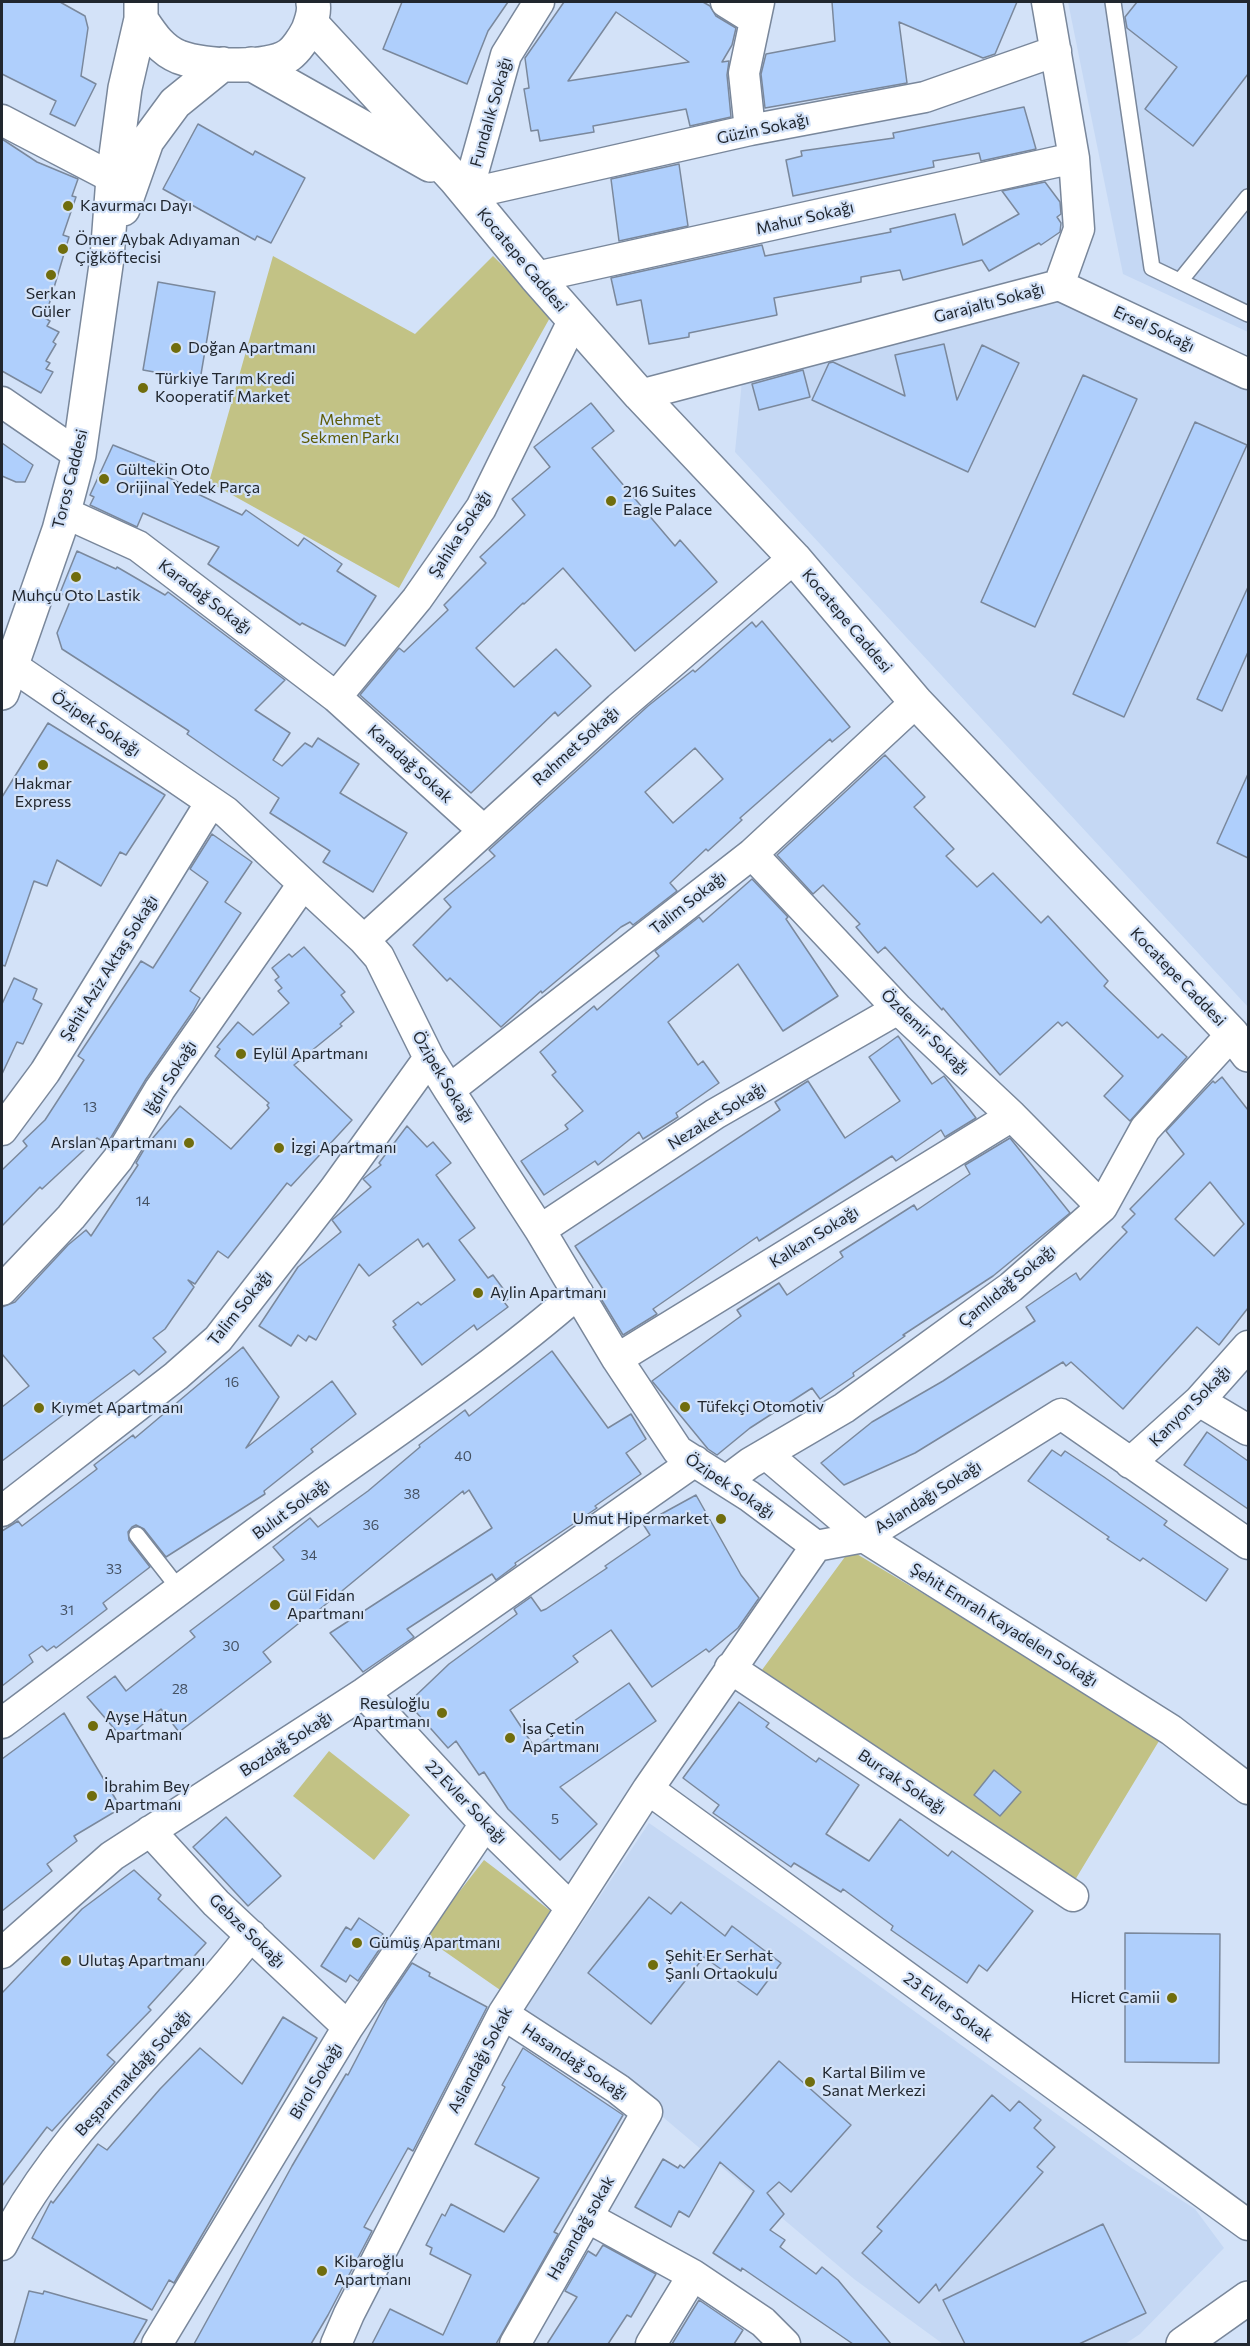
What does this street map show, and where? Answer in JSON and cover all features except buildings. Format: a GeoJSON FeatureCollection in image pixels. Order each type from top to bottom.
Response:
{"type":"FeatureCollection","features":[{"type":"Feature","properties":{"kind":"street","name":"Fundalık Sokağı"},"geometry":{"type":"LineString","coordinates":[[461,187],[506,55],[539,2]]}},
{"type":"Feature","properties":{"kind":"street"},"geometry":{"type":"LineString","coordinates":[[726,2],[757,11],[744,73],[750,130]]}},
{"type":"Feature","properties":{"kind":"street","name":"Garajaltı Sokağı"},"geometry":{"type":"LineString","coordinates":[[640,395],[1059,285],[1079,229],[1074,158],[1047,2]]}},
{"type":"Feature","properties":{"kind":"street","name":"Kocatepe Caddesi"},"geometry":{"type":"LineString","coordinates":[[313,8],[573,321],[794,558],[916,702],[1240,1045]]}},
{"type":"Feature","properties":{"kind":"street"},"geometry":{"type":"LineString","coordinates":[[141,10],[160,46],[179,57],[237,64],[266,64],[289,55],[305,37],[313,8]]}},
{"type":"Feature","properties":{"kind":"street","name":"Toros Caddesi"},"geometry":{"type":"LineString","coordinates":[[4,673],[63,512],[79,454],[107,258],[113,178],[125,88],[141,10]]}},
{"type":"Feature","properties":{"kind":"street","name":"Güzin Sokağı"},"geometry":{"type":"LineString","coordinates":[[461,187],[924,97],[1056,51]]}},
{"type":"Feature","properties":{"kind":"street","name":"Kocatepe Caddesi"},"geometry":{"type":"LineString","coordinates":[[237,64],[461,187]]}},
{"type":"Feature","properties":{"kind":"street","name":"Toros Caddesi"},"geometry":{"type":"LineString","coordinates":[[107,258],[147,141],[175,103],[237,64]]}},
{"type":"Feature","properties":{"kind":"street"},"geometry":{"type":"LineString","coordinates":[[2,120],[113,178]]}},
{"type":"Feature","properties":{"kind":"street","name":"Mahur Sokağı"},"geometry":{"type":"LineString","coordinates":[[536,277],[1074,158]]}},
{"type":"Feature","properties":{"kind":"street","name":"Ersel Sokağı"},"geometry":{"type":"LineString","coordinates":[[1059,285],[1248,374]]}},
{"type":"Feature","properties":{"kind":"street","name":"Şahika Sokağı"},"geometry":{"type":"LineString","coordinates":[[336,697],[417,600],[481,508],[573,321]]}},
{"type":"Feature","properties":{"kind":"street"},"geometry":{"type":"LineString","coordinates":[[2,402],[79,454]]}},
{"type":"Feature","properties":{"kind":"street","name":"Karadağ Sokağı"},"geometry":{"type":"LineString","coordinates":[[63,512],[138,546],[336,697]]}},
{"type":"Feature","properties":{"kind":"street","name":"Rahmet Sokağı"},"geometry":{"type":"LineString","coordinates":[[364,940],[627,700],[794,558]]}},
{"type":"Feature","properties":{"kind":"street","name":"Özipek Sokağı"},"geometry":{"type":"LineString","coordinates":[[4,673],[226,812],[364,940],[379,957],[429,1058],[540,1230],[617,1359],[678,1450],[726,1481],[816,1546]]}},
{"type":"Feature","properties":{"kind":"street","name":"Karadağ Sokak"},"geometry":{"type":"LineString","coordinates":[[336,697],[483,830]]}},
{"type":"Feature","properties":{"kind":"street","name":"Talim Sokağı"},"geometry":{"type":"LineString","coordinates":[[449,1090],[752,854],[916,702]]}},
{"type":"Feature","properties":{"kind":"street","name":"Şehit Aziz Aktaş Sokağı"},"geometry":{"type":"LineString","coordinates":[[2,1130],[45,1072],[211,802]]}},
{"type":"Feature","properties":{"kind":"street","name":"Özdemir Sokağı"},"geometry":{"type":"LineString","coordinates":[[752,854],[898,1009],[1011,1116],[1102,1207]]}},
{"type":"Feature","properties":{"kind":"street","name":"Iğdır Sokağı"},"geometry":{"type":"LineString","coordinates":[[2,1290],[71,1217],[118,1159],[160,1089],[303,884]]}},
{"type":"Feature","properties":{"kind":"street","name":"Nezaket Sokağı"},"geometry":{"type":"LineString","coordinates":[[540,1230],[715,1114],[898,1009]]}},
{"type":"Feature","properties":{"kind":"street","name":"Çamlıdağ Sokağı"},"geometry":{"type":"LineString","coordinates":[[726,1481],[766,1454],[844,1408],[1011,1287],[1102,1207],[1145,1129],[1240,1045]]}},
{"type":"Feature","properties":{"kind":"street","name":"Talim Sokağı"},"geometry":{"type":"LineString","coordinates":[[2,1511],[176,1376],[218,1339],[334,1190],[429,1058]]}},
{"type":"Feature","properties":{"kind":"street","name":"Kalkan Sokağı"},"geometry":{"type":"LineString","coordinates":[[617,1359],[1011,1116]]}},
{"type":"Feature","properties":{"kind":"street","name":"Bulut Sokağı"},"geometry":{"type":"LineString","coordinates":[[2,1723],[180,1590],[425,1413],[538,1327],[578,1293]]}},
{"type":"Feature","properties":{"kind":"street","name":"Kanyon Sokağı"},"geometry":{"type":"LineString","coordinates":[[1130,1463],[1199,1401],[1248,1346]]}},
{"type":"Feature","properties":{"kind":"street"},"geometry":{"type":"LineString","coordinates":[[1199,1401],[1248,1430]]}},
{"type":"Feature","properties":{"kind":"street","name":"Aslandağı Sokağı"},"geometry":{"type":"LineString","coordinates":[[816,1546],[864,1537],[1061,1414],[1248,1544]]}},
{"type":"Feature","properties":{"kind":"street","name":"Şehit Emrah Kayadelen Sokağı"},"geometry":{"type":"LineString","coordinates":[[766,1454],[864,1537],[1171,1730],[1248,1789]]}},
{"type":"Feature","properties":{"kind":"street","name":"Bozdağ Sokağı"},"geometry":{"type":"LineString","coordinates":[[4,1945],[112,1856],[363,1693],[695,1461]]}},
{"type":"Feature","properties":{"kind":"street"},"geometry":{"type":"LineString","coordinates":[[648,1789],[816,1546]]}},
{"type":"Feature","properties":{"kind":"street","name":"Burçak Sokağı"},"geometry":{"type":"LineString","coordinates":[[730,1668],[1073,1896]]}},
{"type":"Feature","properties":{"kind":"street","name":"22 Evler Sokağı"},"geometry":{"type":"LineString","coordinates":[[363,1693],[485,1824],[571,1908]]}},
{"type":"Feature","properties":{"kind":"street","name":"Aslandağı Sokak"},"geometry":{"type":"LineString","coordinates":[[336,2344],[349,2314],[503,2014],[648,1789]]}},
{"type":"Feature","properties":{"kind":"street","name":"23 Evler Sokak"},"geometry":{"type":"LineString","coordinates":[[648,1789],[1248,2225]]}},
{"type":"Feature","properties":{"kind":"street","name":"Birol Sokağı"},"geometry":{"type":"LineString","coordinates":[[157,2344],[348,2027],[485,1824]]}},
{"type":"Feature","properties":{"kind":"street","name":"Gebze Sokağı"},"geometry":{"type":"LineString","coordinates":[[150,1831],[216,1903],[348,2027]]}},
{"type":"Feature","properties":{"kind":"street","name":"Beşparmakdağı Sokağı"},"geometry":{"type":"LineString","coordinates":[[2,2245],[20,2208],[105,2099],[218,1979],[251,1935]]}},
{"type":"Feature","properties":{"kind":"street","name":"Hasandağ Sokağı"},"geometry":{"type":"LineString","coordinates":[[503,2014],[618,2089],[647,2112]]}},
{"type":"Feature","properties":{"kind":"street","name":"Hasandağ sokak"},"geometry":{"type":"LineString","coordinates":[[515,2344],[647,2112]]}},
{"type":"Feature","properties":{"kind":"street"},"geometry":{"type":"LineString","coordinates":[[587,2217],[693,2275],[763,2322],[785,2344]]}},
{"type":"Feature","properties":{"kind":"street"},"geometry":{"type":"LineString","coordinates":[[651,2344],[693,2275]]}},
{"type":"Feature","properties":{"kind":"street"},"geometry":{"type":"LineString","coordinates":[[1183,2344],[1248,2298]]}},
{"type":"Feature","properties":{"kind":"street"},"geometry":{"type":"LineString","coordinates":[[1224,2344],[1248,2306]]}},
{"type":"Feature","properties":{"kind":"lane"},"geometry":{"type":"LineString","coordinates":[[1113,2],[1152,268],[1248,314]]}},
{"type":"Feature","properties":{"kind":"lane"},"geometry":{"type":"LineString","coordinates":[[1180,281],[1248,196]]}},
{"type":"Feature","properties":{"kind":"lane"},"geometry":{"type":"LineString","coordinates":[[137,1535],[180,1590]]}},
{"type":"Feature","properties":{"kind":"shaded area"},"geometry":{"type":"Polygon","coordinates":[[[1068,2],[1248,2],[1248,332],[1123,274],[1068,2]]]}},
{"type":"Feature","properties":{"kind":"shaded area"},"geometry":{"type":"Polygon","coordinates":[[[1054,300],[1248,390],[1248,1007],[735,452],[743,371],[1054,300]]]}},
{"type":"Feature","properties":{"kind":"shaded area"},"geometry":{"type":"Polygon","coordinates":[[[649,1823],[784,1917],[1130,2167],[1195,2209],[1224,2248],[1140,2334],[1125,2344],[943,2344],[854,2279],[657,2112],[522,2013],[649,1823]]]}},
{"type":"Feature","properties":{"kind":"green space","name":"Mehmet Sekmen Parkı"},"geometry":{"type":"Polygon","coordinates":[[[273,256],[415,334],[493,256],[552,314],[399,588],[209,482],[273,256]]]}},
{"type":"Feature","properties":{"kind":"green space"},"geometry":{"type":"Polygon","coordinates":[[[850,1550],[1162,1736],[1072,1885],[759,1674],[850,1550]]]}},
{"type":"Feature","properties":{"kind":"green space"},"geometry":{"type":"Polygon","coordinates":[[[329,1751],[410,1815],[374,1860],[293,1796],[329,1751]]]}},
{"type":"Feature","properties":{"kind":"green space"},"geometry":{"type":"Polygon","coordinates":[[[484,1860],[552,1912],[503,1992],[424,1937],[484,1860]]]}},
{"type":"Feature","properties":{"kind":"place","name":"Kavurmacı Dayı"},"geometry":{"type":"Point","coordinates":[68,206]}},
{"type":"Feature","properties":{"kind":"place","name":"Ömer Aybak Adıyaman Çiğköftecisi"},"geometry":{"type":"Point","coordinates":[63,249]}},
{"type":"Feature","properties":{"kind":"place","name":"Serkan Güler"},"geometry":{"type":"Point","coordinates":[51,275]}},
{"type":"Feature","properties":{"kind":"place","name":"Doğan Apartmanı"},"geometry":{"type":"Point","coordinates":[176,348]}},
{"type":"Feature","properties":{"kind":"place","name":"Türkiye Tarım Kredi Kooperatif Market"},"geometry":{"type":"Point","coordinates":[143,388]}},
{"type":"Feature","properties":{"kind":"place","name":"Gültekin Oto Orijinal Yedek Parça"},"geometry":{"type":"Point","coordinates":[104,479]}},
{"type":"Feature","properties":{"kind":"place","name":"216 Suites Eagle Palace"},"geometry":{"type":"Point","coordinates":[611,501]}},
{"type":"Feature","properties":{"kind":"place","name":"Muhçu Oto Lastik"},"geometry":{"type":"Point","coordinates":[76,577]}},
{"type":"Feature","properties":{"kind":"place","name":"Hakmar Express"},"geometry":{"type":"Point","coordinates":[43,765]}},
{"type":"Feature","properties":{"kind":"place","name":"Eylül Apartmanı"},"geometry":{"type":"Point","coordinates":[241,1054]}},
{"type":"Feature","properties":{"kind":"place","name":"Arslan Apartmanı"},"geometry":{"type":"Point","coordinates":[189,1143]}},
{"type":"Feature","properties":{"kind":"place","name":"İzgi Apartmanı"},"geometry":{"type":"Point","coordinates":[279,1148]}},
{"type":"Feature","properties":{"kind":"place","name":"Aylin Apartmanı"},"geometry":{"type":"Point","coordinates":[478,1293]}},
{"type":"Feature","properties":{"kind":"place","name":"Tüfekçi Otomotiv"},"geometry":{"type":"Point","coordinates":[685,1407]}},
{"type":"Feature","properties":{"kind":"place","name":"Kıymet Apartmanı"},"geometry":{"type":"Point","coordinates":[39,1408]}},
{"type":"Feature","properties":{"kind":"place","name":"Umut Hipermarket"},"geometry":{"type":"Point","coordinates":[721,1519]}},
{"type":"Feature","properties":{"kind":"place","name":"Gül Fidan Apartmanı"},"geometry":{"type":"Point","coordinates":[275,1605]}},
{"type":"Feature","properties":{"kind":"place","name":"Resuloğlu Apartmanı"},"geometry":{"type":"Point","coordinates":[442,1713]}},
{"type":"Feature","properties":{"kind":"place","name":"Ayşe Hatun Apartmanı"},"geometry":{"type":"Point","coordinates":[93,1726]}},
{"type":"Feature","properties":{"kind":"place","name":"İsa Çetin Apartmanı"},"geometry":{"type":"Point","coordinates":[510,1738]}},
{"type":"Feature","properties":{"kind":"place","name":"İbrahim Bey Apartmanı"},"geometry":{"type":"Point","coordinates":[92,1796]}},
{"type":"Feature","properties":{"kind":"place","name":"Gümüş Apartmanı"},"geometry":{"type":"Point","coordinates":[357,1943]}},
{"type":"Feature","properties":{"kind":"place","name":"Ulutaş Apartmanı"},"geometry":{"type":"Point","coordinates":[66,1961]}},
{"type":"Feature","properties":{"kind":"place","name":"Şehit Er Serhat Şanlı Ortaokulu"},"geometry":{"type":"Point","coordinates":[653,1965]}},
{"type":"Feature","properties":{"kind":"place","name":"Hicret Camii"},"geometry":{"type":"Point","coordinates":[1172,1998]}},
{"type":"Feature","properties":{"kind":"place","name":"Kartal Bilim ve Sanat Merkezi"},"geometry":{"type":"Point","coordinates":[810,2082]}},
{"type":"Feature","properties":{"kind":"place","name":"Kibaroğlu Apartmanı"},"geometry":{"type":"Point","coordinates":[322,2271]}}]}
